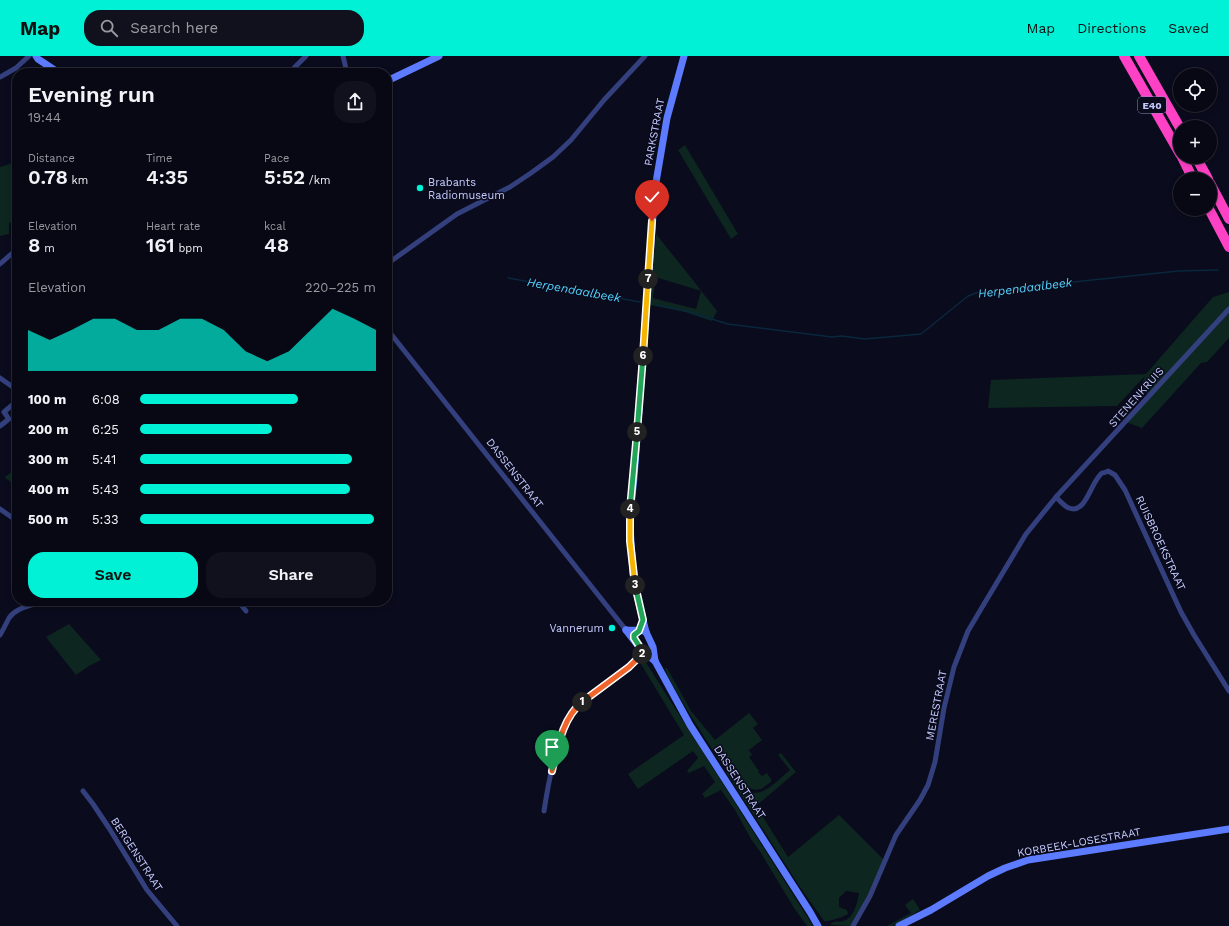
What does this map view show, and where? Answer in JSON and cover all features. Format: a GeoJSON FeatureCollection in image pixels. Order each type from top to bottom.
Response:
{"type":"FeatureCollection","features":[{"type":"Feature","properties":{"kind":"highway","name":"E40"},"geometry":{"type":"LineString","coordinates":[[1124,56],[1173,142]]}},
{"type":"Feature","properties":{"kind":"highway","name":"E40"},"geometry":{"type":"LineString","coordinates":[[1139,56],[1175,120]]}},
{"type":"Feature","properties":{"kind":"highway"},"geometry":{"type":"LineString","coordinates":[[1217,196],[1229,219]]}},
{"type":"Feature","properties":{"kind":"highway"},"geometry":{"type":"LineString","coordinates":[[1213,216],[1229,248]]}},
{"type":"Feature","properties":{"kind":"street"},"geometry":{"type":"LineString","coordinates":[[16,68],[29,56]]}},
{"type":"Feature","properties":{"kind":"street"},"geometry":{"type":"LineString","coordinates":[[36,56],[52,68]]}},
{"type":"Feature","properties":{"kind":"street"},"geometry":{"type":"LineString","coordinates":[[294,68],[306,56]]}},
{"type":"Feature","properties":{"kind":"street"},"geometry":{"type":"LineString","coordinates":[[343,56],[346,68]]}},
{"type":"Feature","properties":{"kind":"street"},"geometry":{"type":"LineString","coordinates":[[392,79],[439,56]]}},
{"type":"Feature","properties":{"kind":"street"},"geometry":{"type":"LineString","coordinates":[[392,260],[457,214],[510,187],[553,157],[571,140],[609,94],[645,56]]}},
{"type":"Feature","properties":{"kind":"street","name":"PARKSTRAAT"},"geometry":{"type":"LineString","coordinates":[[654,651],[653,647],[641,631],[643,620],[633,573],[630,541],[630,506],[634,478],[655,188],[667,118],[684,56]]}},
{"type":"Feature","properties":{"kind":"street"},"geometry":{"type":"LineString","coordinates":[[0,77],[12,70]]}},
{"type":"Feature","properties":{"kind":"street"},"geometry":{"type":"LineString","coordinates":[[0,264],[12,253]]}},
{"type":"Feature","properties":{"kind":"street","name":"STENENKRUIS"},"geometry":{"type":"LineString","coordinates":[[1056,497],[1228,310]]}},
{"type":"Feature","properties":{"kind":"street","name":"DASSENSTRAAT"},"geometry":{"type":"LineString","coordinates":[[392,335],[626,630],[645,653],[654,661],[684,714],[818,926]]}},
{"type":"Feature","properties":{"kind":"street"},"geometry":{"type":"LineString","coordinates":[[0,378],[12,386]]}},
{"type":"Feature","properties":{"kind":"street"},"geometry":{"type":"LineString","coordinates":[[0,426],[9,418],[4,412],[12,405]]}},
{"type":"Feature","properties":{"kind":"street","name":"RUISBROEKSTRAAT"},"geometry":{"type":"LineString","coordinates":[[1056,497],[1070,509],[1075,509],[1085,501],[1096,479],[1102,473],[1108,471],[1115,474],[1125,490],[1181,612],[1229,691]]}},
{"type":"Feature","properties":{"kind":"street","name":"MERESTRAAT"},"geometry":{"type":"LineString","coordinates":[[853,926],[870,896],[896,836],[928,785],[935,762],[950,681],[960,649],[968,631],[1026,534],[1056,497]]}},
{"type":"Feature","properties":{"kind":"street"},"geometry":{"type":"LineString","coordinates":[[0,509],[12,517]]}},
{"type":"Feature","properties":{"kind":"street"},"geometry":{"type":"LineString","coordinates":[[0,635],[15,612],[27,606]]}},
{"type":"Feature","properties":{"kind":"street"},"geometry":{"type":"LineString","coordinates":[[242,606],[246,611]]}},
{"type":"Feature","properties":{"kind":"street"},"geometry":{"type":"LineString","coordinates":[[626,630],[641,631]]}},
{"type":"Feature","properties":{"kind":"street"},"geometry":{"type":"LineString","coordinates":[[634,638],[634,635],[641,631]]}},
{"type":"Feature","properties":{"kind":"street"},"geometry":{"type":"LineString","coordinates":[[544,811],[562,732],[571,714],[579,705],[645,653],[650,655],[654,651]]}},
{"type":"Feature","properties":{"kind":"street","name":"DASSENSTRAAT"},"geometry":{"type":"LineString","coordinates":[[654,651],[654,661]]}},
{"type":"Feature","properties":{"kind":"street","name":"BERGENSTRAAT"},"geometry":{"type":"LineString","coordinates":[[83,791],[105,822],[147,890],[177,926]]}},
{"type":"Feature","properties":{"kind":"street","name":"KORBEEK-LOSESTRAAT"},"geometry":{"type":"LineString","coordinates":[[899,926],[931,910],[988,876],[1028,860],[1229,829]]}},
{"type":"Feature","properties":{"kind":"street","name":"DASSENSTRAAT"},"geometry":{"type":"LineString","coordinates":[[810,912],[824,926]]}},
{"type":"Feature","properties":{"kind":"green space"},"geometry":{"type":"Polygon","coordinates":[[[685,145],[738,234],[731,239],[678,150],[685,145]]]}},
{"type":"Feature","properties":{"kind":"green space"},"geometry":{"type":"Polygon","coordinates":[[[12,163],[12,222],[9,223],[9,234],[0,236],[0,167],[12,163]]]}},
{"type":"Feature","properties":{"kind":"green space"},"geometry":{"type":"Polygon","coordinates":[[[656,234],[717,311],[712,321],[685,312],[650,305],[652,282],[655,283],[653,298],[696,309],[701,291],[652,276],[656,234]]]}},
{"type":"Feature","properties":{"kind":"green space"},"geometry":{"type":"Polygon","coordinates":[[[1229,292],[1229,338],[1207,362],[1201,363],[1142,428],[1126,422],[1150,397],[1141,386],[1145,376],[1117,406],[988,408],[991,380],[1146,374],[1213,297],[1229,292]]]}},
{"type":"Feature","properties":{"kind":"green space"},"geometry":{"type":"Polygon","coordinates":[[[12,472],[12,483],[5,478],[12,472]]]}},
{"type":"Feature","properties":{"kind":"green space"},"geometry":{"type":"Polygon","coordinates":[[[69,624],[101,660],[76,675],[46,637],[69,624]]]}},
{"type":"Feature","properties":{"kind":"green space"},"geometry":{"type":"Polygon","coordinates":[[[642,658],[813,926],[807,926],[794,908],[751,839],[735,810],[721,790],[705,798],[702,794],[715,782],[704,766],[689,773],[687,771],[698,758],[693,751],[638,789],[628,774],[684,735],[639,661],[642,658]]]}},
{"type":"Feature","properties":{"kind":"green space"},"geometry":{"type":"Polygon","coordinates":[[[667,668],[691,711],[715,740],[749,713],[758,724],[753,728],[762,740],[749,750],[752,755],[749,757],[759,771],[758,772],[762,776],[767,773],[771,779],[771,782],[761,789],[755,790],[744,784],[730,768],[721,763],[668,677],[665,669],[667,668]]]}},
{"type":"Feature","properties":{"kind":"green space"},"geometry":{"type":"Polygon","coordinates":[[[781,753],[796,772],[756,806],[788,857],[839,815],[884,860],[868,896],[852,926],[830,925],[833,922],[844,921],[849,918],[855,908],[859,893],[846,891],[839,898],[839,907],[847,910],[848,914],[836,919],[824,921],[800,887],[726,772],[732,775],[747,791],[753,793],[766,790],[790,770],[778,755],[781,753]]]}},
{"type":"Feature","properties":{"kind":"green space"},"geometry":{"type":"Polygon","coordinates":[[[913,899],[920,910],[893,926],[887,926],[911,913],[905,905],[913,899]]]}},
{"type":"Feature","properties":{"kind":"waterway","name":"Herpendaalbeek"},"geometry":{"type":"LineString","coordinates":[[657,305],[686,311],[728,324],[832,337],[842,336],[865,339],[921,334],[968,296],[979,292],[1178,271],[1218,270]]}},
{"type":"Feature","properties":{"kind":"waterway","name":"Herpendaalbeek"},"geometry":{"type":"LineString","coordinates":[[508,278],[640,302]]}},
{"type":"Feature","properties":{"kind":"place","name":"Brabants Radiomuseum"},"geometry":{"type":"Point","coordinates":[420,188]}},
{"type":"Feature","properties":{"kind":"place","name":"Vannerum"},"geometry":{"type":"Point","coordinates":[612,628]}},
{"type":"Feature","properties":{"kind":"route"},"geometry":{"type":"LineString","coordinates":[[552,771],[562,732],[573,711],[582,702],[629,667],[643,652],[635,642],[634,638],[634,635],[639,631],[643,620],[633,573],[630,506],[634,478],[652,221]]}}]}
